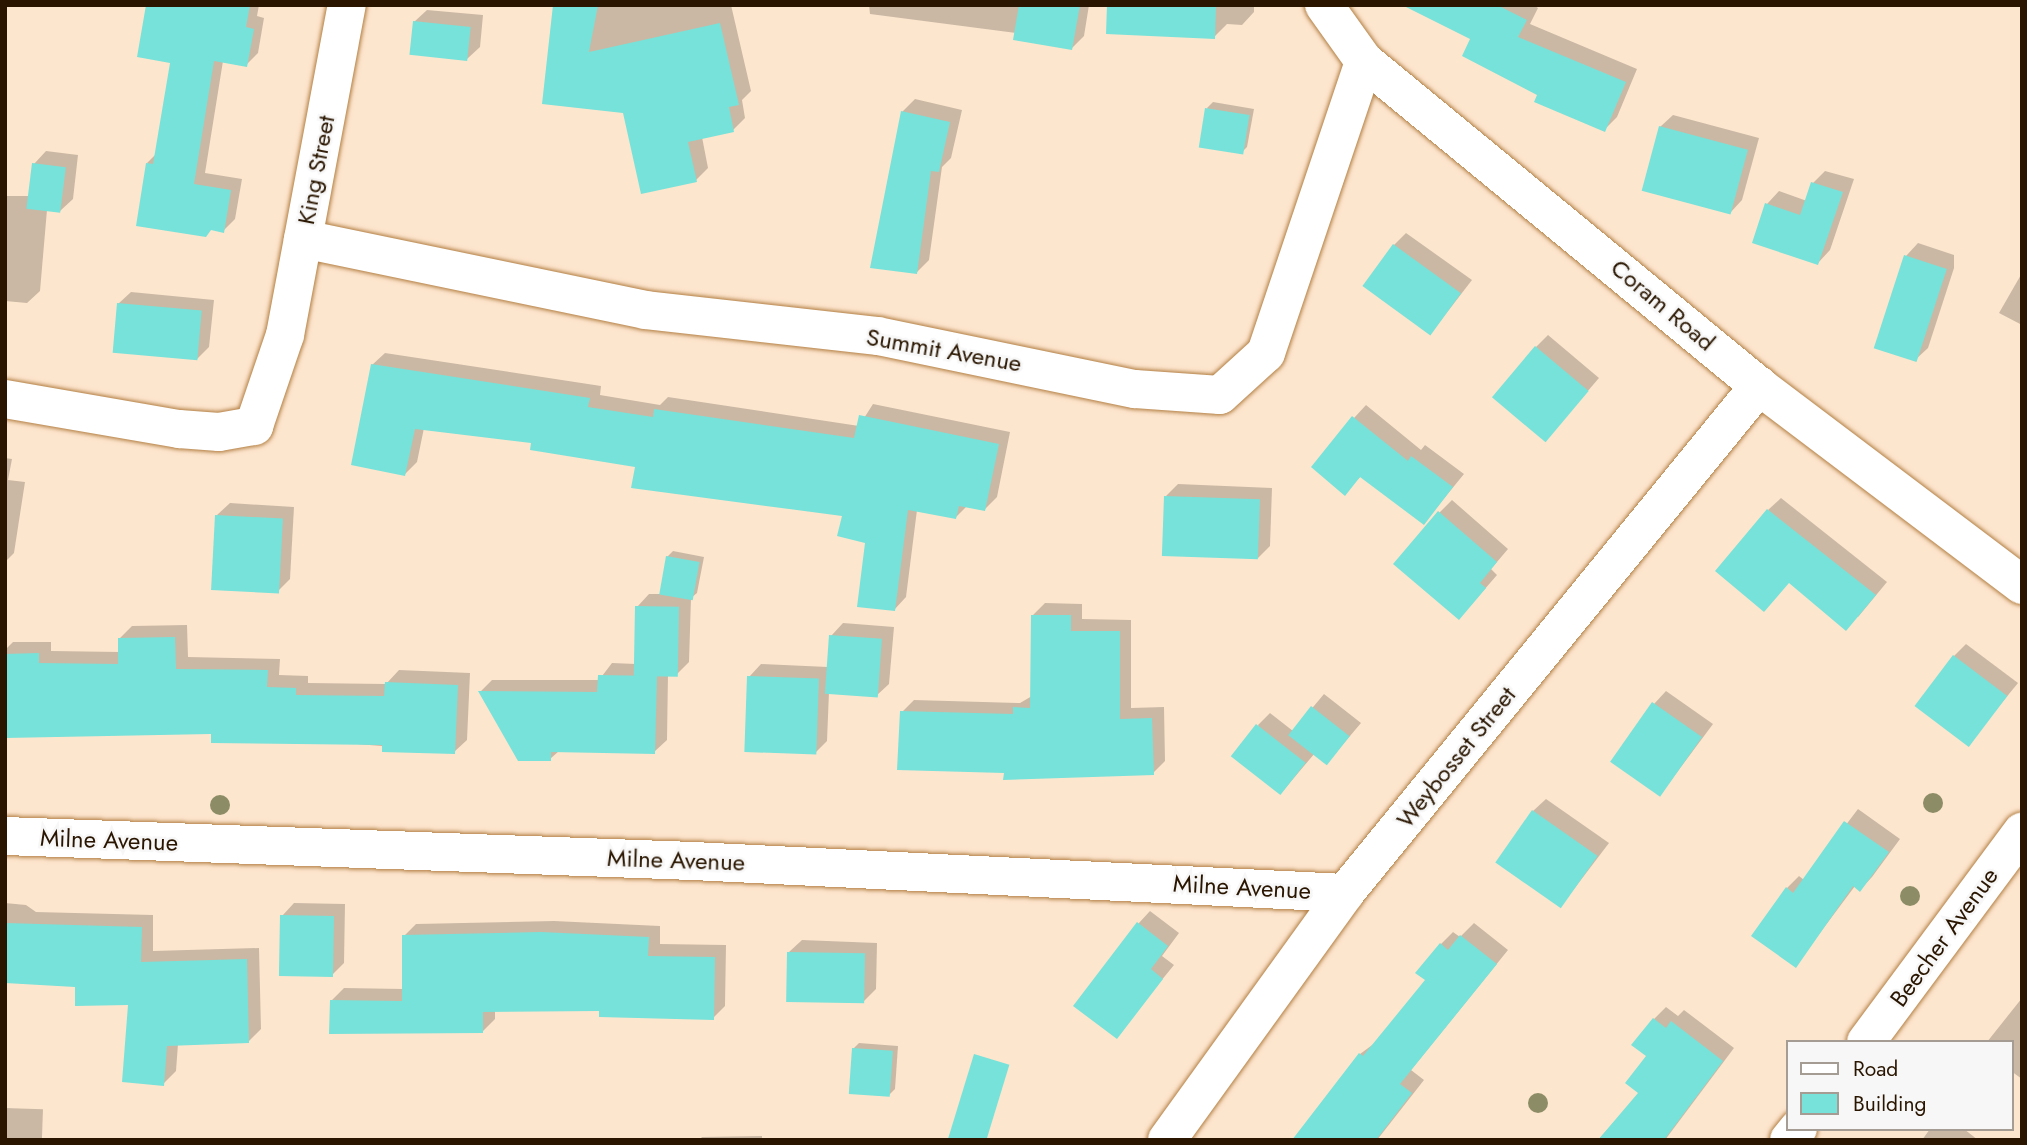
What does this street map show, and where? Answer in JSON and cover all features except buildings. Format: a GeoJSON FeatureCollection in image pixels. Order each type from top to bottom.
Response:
{"type":"FeatureCollection","features":[{"type":"Feature","properties":{"kind":"street","name":"King Street"},"geometry":{"type":"LineString","coordinates":[[5,399],[179,429],[219,432],[254,426],[285,335],[347,5]]}},
{"type":"Feature","properties":{"kind":"street","name":"Coram Road"},"geometry":{"type":"LineString","coordinates":[[1324,5],[1364,61],[1759,386],[2022,585]]}},
{"type":"Feature","properties":{"kind":"street","name":"Summit Avenue"},"geometry":{"type":"LineString","coordinates":[[303,239],[645,310],[878,336],[1135,389],[1220,395],[1266,353],[1364,61]]}},
{"type":"Feature","properties":{"kind":"street","name":"Weybosset Street"},"geometry":{"type":"LineString","coordinates":[[1167,1140],[1345,892],[1759,386]]}},
{"type":"Feature","properties":{"kind":"street","name":"Beecher Avenue"},"geometry":{"type":"LineString","coordinates":[[1867,1040],[2022,832]]}},
{"type":"Feature","properties":{"kind":"street","name":"Milne Avenue"},"geometry":{"type":"LineString","coordinates":[[5,836],[693,861],[1345,892]]}}]}
